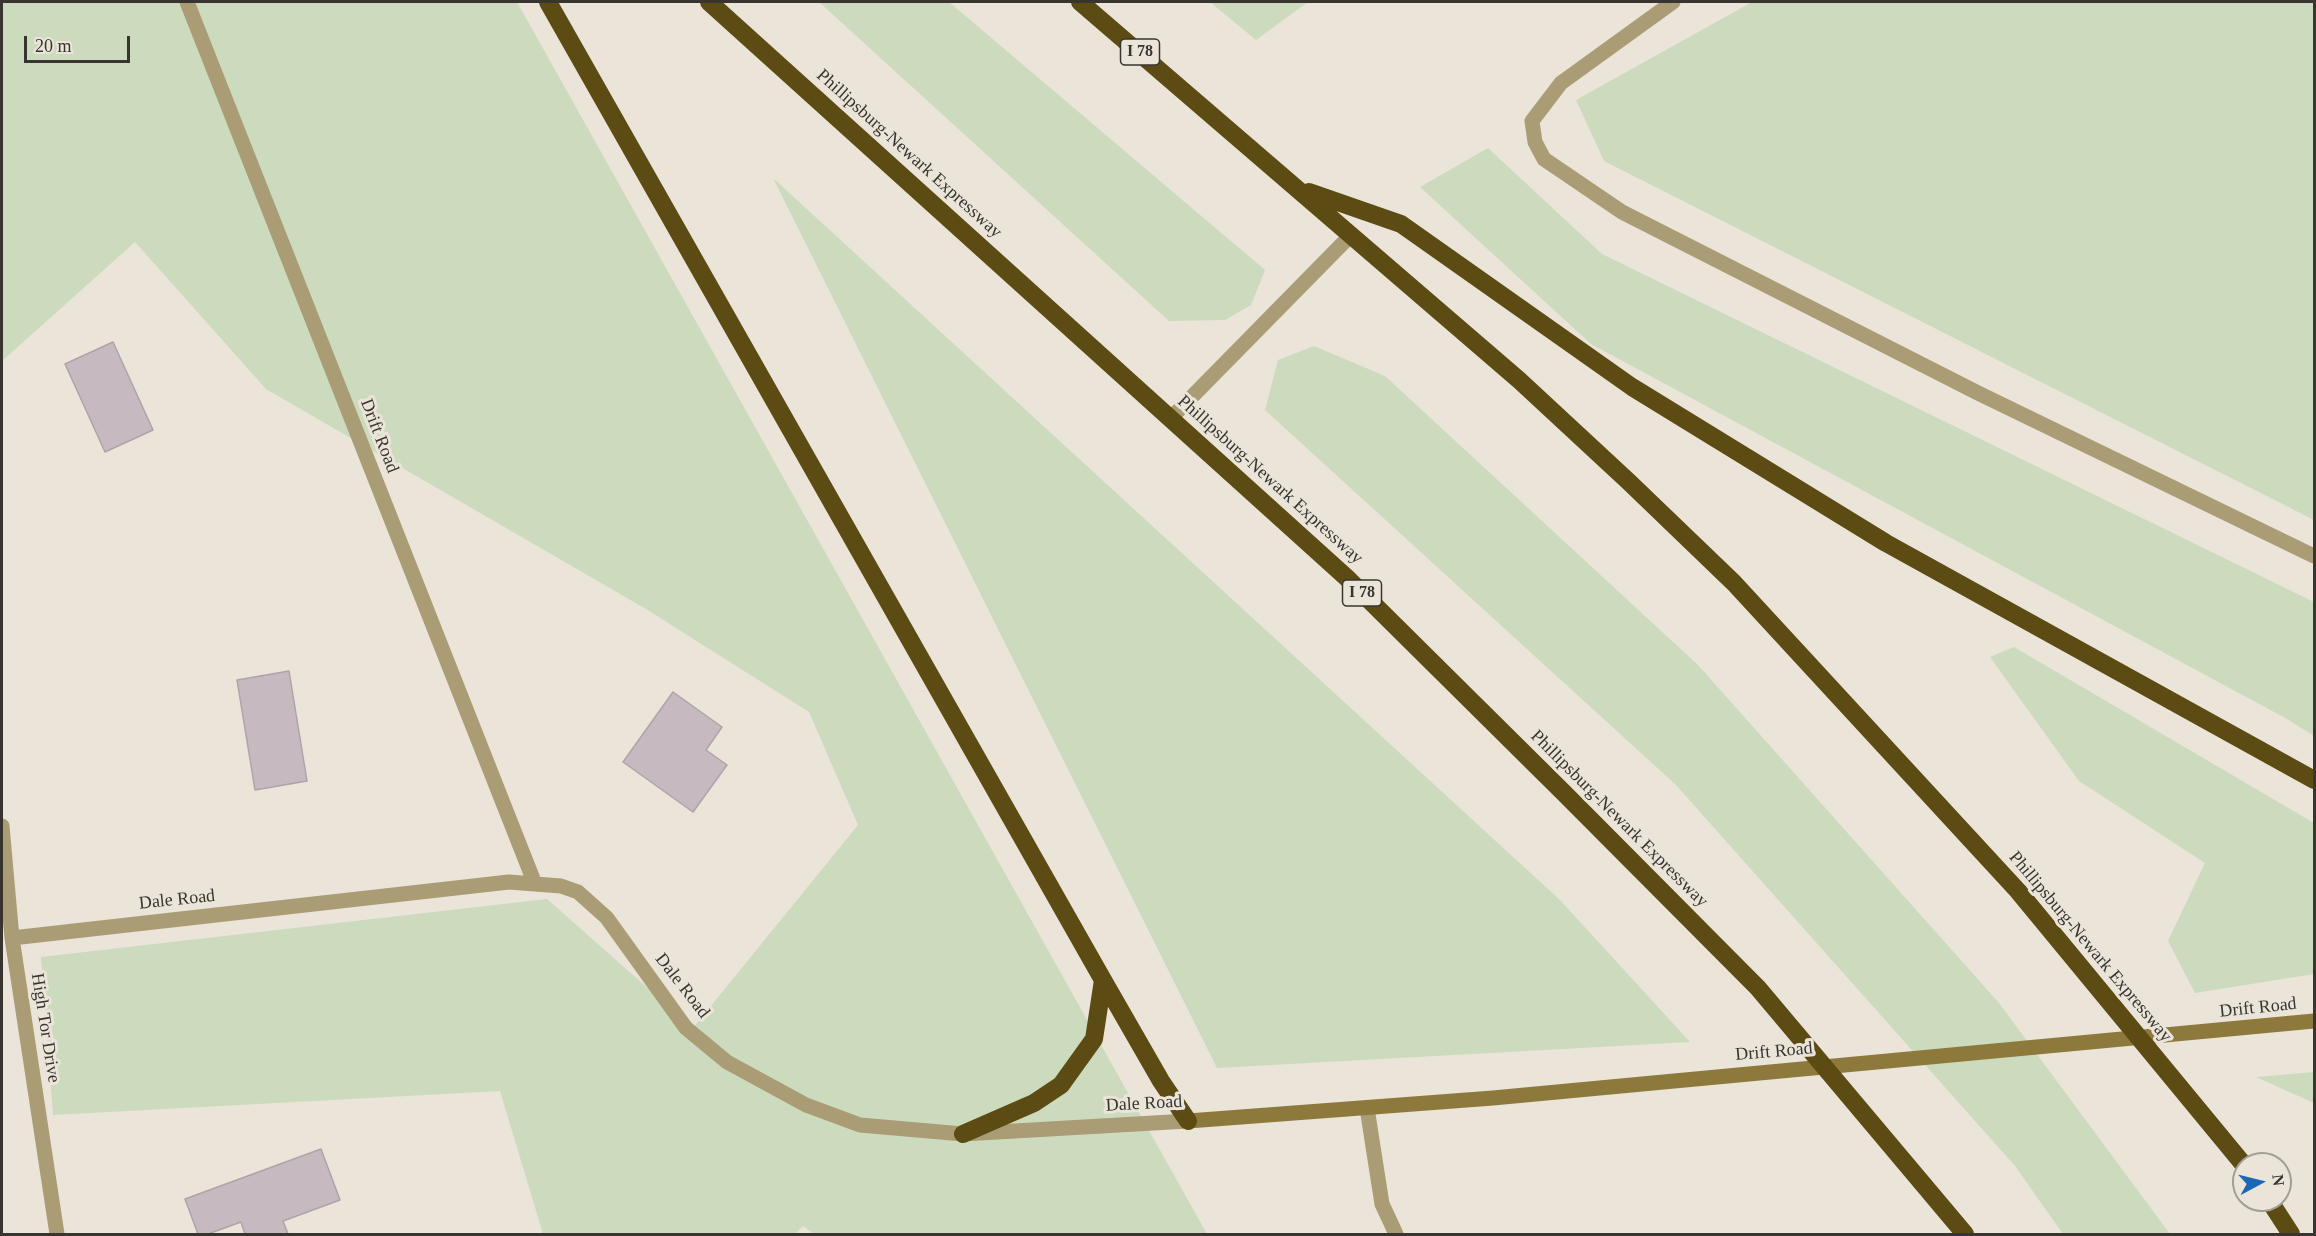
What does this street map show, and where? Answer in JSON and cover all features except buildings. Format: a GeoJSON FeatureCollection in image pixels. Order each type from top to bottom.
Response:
{"type":"FeatureCollection","features":[{"type":"Feature","properties":{"kind":"highway"},"geometry":{"type":"LineString","coordinates":[[548,2],[1103,980],[1161,1081],[1188,1121]]}},
{"type":"Feature","properties":{"kind":"highway","name":"Phillipsburg-Newark Expressway"},"geometry":{"type":"LineString","coordinates":[[709,2],[1347,578],[1758,988],[1965,1234]]}},
{"type":"Feature","properties":{"kind":"highway","name":"Phillipsburg-Newark Expressway"},"geometry":{"type":"LineString","coordinates":[[1080,2],[1300,189],[1350,236],[1519,380],[1734,583],[2018,891],[2233,1152]]}},
{"type":"Feature","properties":{"kind":"highway"},"geometry":{"type":"LineString","coordinates":[[1300,189],[1401,224],[1632,387],[1886,543],[2314,780]]}},
{"type":"Feature","properties":{"kind":"highway"},"geometry":{"type":"LineString","coordinates":[[963,1134],[1034,1103],[1061,1085],[1094,1039],[1103,980]]}},
{"type":"Feature","properties":{"kind":"highway"},"geometry":{"type":"LineString","coordinates":[[2277,1212],[2291,1234]]}},
{"type":"Feature","properties":{"kind":"main road","name":"Drift Road"},"geometry":{"type":"LineString","coordinates":[[1367,1108],[2314,1021]]}},
{"type":"Feature","properties":{"kind":"main road","name":"Dale Road"},"geometry":{"type":"LineString","coordinates":[[1188,1121],[1367,1108]]}},
{"type":"Feature","properties":{"kind":"street","name":"Drift Road"},"geometry":{"type":"LineString","coordinates":[[187,2],[535,884]]}},
{"type":"Feature","properties":{"kind":"street"},"geometry":{"type":"LineString","coordinates":[[1673,2],[1561,83],[1532,121],[1535,142],[1544,159],[1622,212],[1978,393],[2314,556]]}},
{"type":"Feature","properties":{"kind":"street"},"geometry":{"type":"LineString","coordinates":[[1171,418],[1350,236]]}},
{"type":"Feature","properties":{"kind":"street","name":"High Tor Drive"},"geometry":{"type":"LineString","coordinates":[[2,826],[12,938],[57,1234]]}},
{"type":"Feature","properties":{"kind":"street","name":"Dale Road"},"geometry":{"type":"LineString","coordinates":[[12,938],[509,882],[561,886],[578,892],[606,918],[686,1028],[727,1062],[806,1105],[860,1125],[963,1134],[1188,1121]]}},
{"type":"Feature","properties":{"kind":"street"},"geometry":{"type":"LineString","coordinates":[[1367,1108],[1382,1204],[1396,1234]]}},
{"type":"Feature","properties":{"kind":"green space"},"geometry":{"type":"Polygon","coordinates":[[[2,2],[517,2],[1207,1234],[814,1234],[803,1226],[795,1234],[543,1234],[500,1091],[53,1115],[41,957],[547,899],[693,1028],[858,825],[809,712],[646,609],[266,389],[135,242],[2,361],[2,2]]]}},
{"type":"Feature","properties":{"kind":"green space"},"geometry":{"type":"Polygon","coordinates":[[[819,2],[949,2],[1265,270],[1251,305],[1225,320],[1169,321],[819,2]]]}},
{"type":"Feature","properties":{"kind":"green space"},"geometry":{"type":"Polygon","coordinates":[[[1210,2],[1308,2],[1256,40],[1210,2]]]}},
{"type":"Feature","properties":{"kind":"green space"},"geometry":{"type":"Polygon","coordinates":[[[1752,2],[2314,2],[2314,520],[1604,161],[1576,100],[1752,2]]]}},
{"type":"Feature","properties":{"kind":"green space"},"geometry":{"type":"Polygon","coordinates":[[[1488,148],[1602,254],[2314,602],[2314,736],[2287,719],[1591,344],[1420,187],[1488,148]]]}},
{"type":"Feature","properties":{"kind":"green space"},"geometry":{"type":"Polygon","coordinates":[[[773,178],[1560,900],[1690,1042],[1217,1068],[773,178]]]}},
{"type":"Feature","properties":{"kind":"green space"},"geometry":{"type":"Polygon","coordinates":[[[1314,346],[1385,376],[1698,665],[1999,1003],[2170,1234],[2063,1234],[2015,1166],[1676,785],[1265,410],[1278,360],[1314,346]]]}},
{"type":"Feature","properties":{"kind":"green space"},"geometry":{"type":"Polygon","coordinates":[[[2014,647],[2314,823],[2314,974],[2195,993],[2168,941],[2205,863],[2079,781],[1990,657],[2014,647]]]}},
{"type":"Feature","properties":{"kind":"green space"},"geometry":{"type":"Polygon","coordinates":[[[2314,1072],[2314,1103],[2256,1077],[2314,1072]]]}}]}
